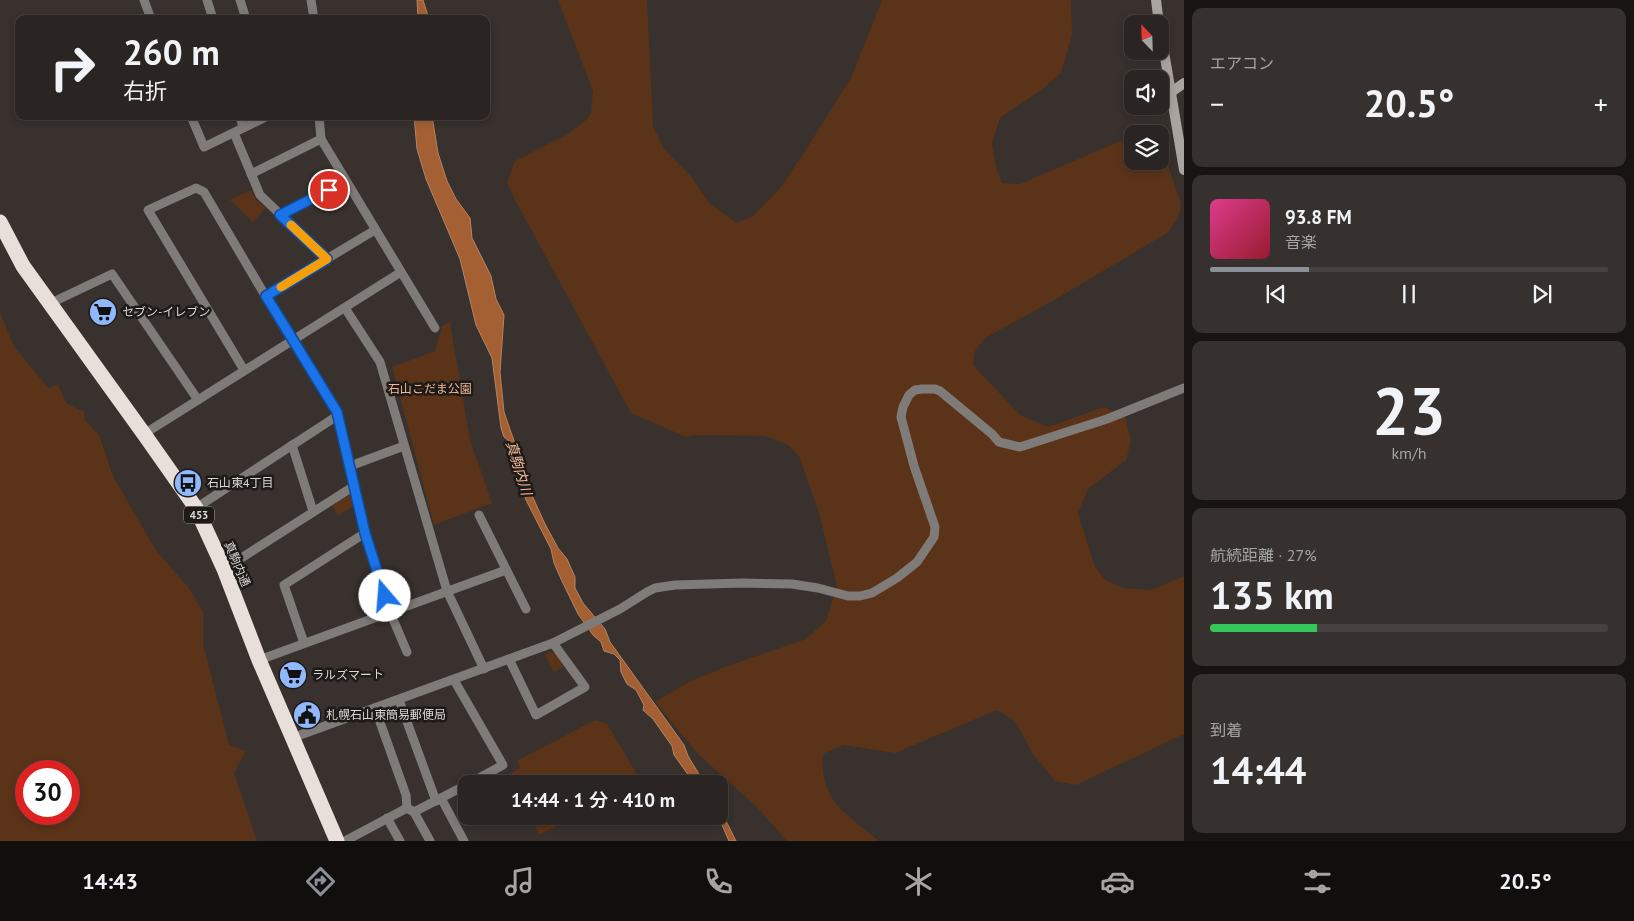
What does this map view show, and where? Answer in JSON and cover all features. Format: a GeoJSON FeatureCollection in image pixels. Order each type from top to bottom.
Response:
{"type":"FeatureCollection","features":[{"type":"Feature","properties":{"kind":"highway","name":"真駒内通"},"geometry":{"type":"LineString","coordinates":[[0,222],[23,266],[196,508],[224,569],[259,660],[337,841]]}},
{"type":"Feature","properties":{"kind":"street"},"geometry":{"type":"LineString","coordinates":[[144,0],[150,15]]}},
{"type":"Feature","properties":{"kind":"street"},"geometry":{"type":"LineString","coordinates":[[207,0],[212,15]]}},
{"type":"Feature","properties":{"kind":"street"},"geometry":{"type":"LineString","coordinates":[[240,0],[245,15]]}},
{"type":"Feature","properties":{"kind":"street"},"geometry":{"type":"LineString","coordinates":[[311,0],[313,15]]}},
{"type":"Feature","properties":{"kind":"street"},"geometry":{"type":"LineString","coordinates":[[1156,0],[1158,15]]}},
{"type":"Feature","properties":{"kind":"street"},"geometry":{"type":"LineString","coordinates":[[1165,60],[1184,170]]}},
{"type":"Feature","properties":{"kind":"street"},"geometry":{"type":"LineString","coordinates":[[1170,93],[1184,83]]}},
{"type":"Feature","properties":{"kind":"street"},"geometry":{"type":"LineString","coordinates":[[193,120],[204,147],[260,120]]}},
{"type":"Feature","properties":{"kind":"street"},"geometry":{"type":"LineString","coordinates":[[241,120],[243,128]]}},
{"type":"Feature","properties":{"kind":"street"},"geometry":{"type":"LineString","coordinates":[[319,120],[321,139],[435,328]]}},
{"type":"Feature","properties":{"kind":"street"},"geometry":{"type":"LineString","coordinates":[[234,133],[260,195],[327,259]]}},
{"type":"Feature","properties":{"kind":"street"},"geometry":{"type":"LineString","coordinates":[[251,174],[321,139]]}},
{"type":"Feature","properties":{"kind":"street"},"geometry":{"type":"LineString","coordinates":[[280,215],[346,181]]}},
{"type":"Feature","properties":{"kind":"street"},"geometry":{"type":"LineString","coordinates":[[244,370],[148,210],[196,188],[204,192],[292,341],[337,412],[365,533],[390,612],[407,652]]}},
{"type":"Feature","properties":{"kind":"street"},"geometry":{"type":"LineString","coordinates":[[266,296],[375,230]]}},
{"type":"Feature","properties":{"kind":"street"},"geometry":{"type":"LineString","coordinates":[[144,434],[401,272]]}},
{"type":"Feature","properties":{"kind":"street"},"geometry":{"type":"LineString","coordinates":[[51,303],[112,274],[198,400]]}},
{"type":"Feature","properties":{"kind":"street"},"geometry":{"type":"LineString","coordinates":[[346,308],[380,362],[447,591],[484,669]]}},
{"type":"Feature","properties":{"kind":"street"},"geometry":{"type":"LineString","coordinates":[[292,738],[509,660],[556,641],[618,610],[656,588],[675,585],[742,583],[792,584],[818,588],[848,596],[872,593],[897,578],[917,562],[934,537],[935,527],[914,466],[901,417],[906,400],[914,390],[928,388],[940,391],[999,442],[1020,447],[1107,419],[1184,388]]}},
{"type":"Feature","properties":{"kind":"street"},"geometry":{"type":"LineString","coordinates":[[196,508],[337,416]]}},
{"type":"Feature","properties":{"kind":"street"},"geometry":{"type":"LineString","coordinates":[[292,445],[313,511]]}},
{"type":"Feature","properties":{"kind":"street"},"geometry":{"type":"LineString","coordinates":[[350,466],[404,446]]}},
{"type":"Feature","properties":{"kind":"street"},"geometry":{"type":"LineString","coordinates":[[224,569],[354,486]]}},
{"type":"Feature","properties":{"kind":"street"},"geometry":{"type":"LineString","coordinates":[[479,515],[526,610]]}},
{"type":"Feature","properties":{"kind":"street"},"geometry":{"type":"LineString","coordinates":[[304,642],[284,586],[365,533]]}},
{"type":"Feature","properties":{"kind":"street"},"geometry":{"type":"LineString","coordinates":[[259,660],[304,642],[506,570]]}},
{"type":"Feature","properties":{"kind":"street"},"geometry":{"type":"LineString","coordinates":[[509,660],[536,715],[585,688],[556,641]]}},
{"type":"Feature","properties":{"kind":"street"},"geometry":{"type":"LineString","coordinates":[[454,680],[503,765],[484,775]]}},
{"type":"Feature","properties":{"kind":"street"},"geometry":{"type":"LineString","coordinates":[[399,700],[439,799],[464,841]]}},
{"type":"Feature","properties":{"kind":"street"},"geometry":{"type":"LineString","coordinates":[[375,708],[411,810],[430,841]]}},
{"type":"Feature","properties":{"kind":"street"},"geometry":{"type":"LineString","coordinates":[[345,841],[387,818],[439,799],[458,789]]}},
{"type":"Feature","properties":{"kind":"street"},"geometry":{"type":"LineString","coordinates":[[387,818],[400,841]]}},
{"type":"Feature","properties":{"kind":"green space"},"geometry":{"type":"Polygon","coordinates":[[[558,0],[647,0],[653,126],[664,149],[691,176],[709,203],[737,223],[753,216],[781,187],[805,151],[851,78],[882,0],[1071,0],[1072,34],[1061,73],[1044,88],[1000,118],[992,143],[996,167],[1002,183],[1020,184],[1124,139],[1124,170],[1169,170],[1169,168],[1181,204],[1178,218],[1167,233],[1056,299],[985,338],[975,351],[973,365],[1020,415],[1048,427],[1104,407],[1125,416],[1131,441],[1126,460],[1088,489],[1078,513],[1095,567],[1105,580],[1123,588],[1152,590],[1184,576],[1184,734],[1076,785],[1055,781],[1033,754],[1015,721],[997,710],[895,753],[843,745],[823,754],[823,770],[831,795],[846,814],[879,841],[787,841],[757,807],[728,781],[728,775],[721,775],[698,754],[655,702],[689,682],[722,668],[806,639],[826,621],[837,587],[819,513],[799,456],[788,445],[765,436],[696,435],[686,437],[631,413],[515,200],[507,182],[515,161],[568,134],[586,120],[591,113],[593,91],[558,0]]]}},
{"type":"Feature","properties":{"kind":"green space"},"geometry":{"type":"Polygon","coordinates":[[[251,190],[256,200],[266,208],[253,222],[230,200],[251,190]]]}},
{"type":"Feature","properties":{"kind":"green space"},"geometry":{"type":"Polygon","coordinates":[[[0,312],[13,345],[48,388],[58,385],[66,403],[84,412],[85,420],[99,435],[113,476],[155,549],[189,588],[203,612],[203,644],[229,745],[246,751],[234,773],[257,841],[0,841],[0,312]]]}},
{"type":"Feature","properties":{"kind":"green space","name":"石山こだま公園"},"geometry":{"type":"Polygon","coordinates":[[[450,322],[470,440],[492,503],[434,525],[392,367],[435,351],[442,326],[450,322]]]}},
{"type":"Feature","properties":{"kind":"green space"},"geometry":{"type":"Polygon","coordinates":[[[350,494],[354,506],[338,516],[332,506],[350,494]]]}},
{"type":"Feature","properties":{"kind":"green space"},"geometry":{"type":"Polygon","coordinates":[[[551,652],[557,655],[563,667],[554,672],[545,655],[551,652]]]}},
{"type":"Feature","properties":{"kind":"green space"},"geometry":{"type":"Polygon","coordinates":[[[595,720],[607,724],[637,775],[510,775],[520,768],[517,761],[595,720]]]}},
{"type":"Feature","properties":{"kind":"green space"},"geometry":{"type":"Polygon","coordinates":[[[534,825],[558,825],[539,835],[534,825]]]}},
{"type":"Feature","properties":{"kind":"water"},"geometry":{"type":"Polygon","coordinates":[[[417,0],[423,0],[428,15],[418,15],[417,0]]]}},
{"type":"Feature","properties":{"kind":"water","name":"真駒内川"},"geometry":{"type":"Polygon","coordinates":[[[414,120],[433,120],[438,153],[447,181],[456,199],[470,218],[472,238],[491,276],[496,299],[504,315],[500,372],[504,412],[520,458],[525,480],[545,524],[558,548],[567,559],[575,577],[575,588],[583,603],[605,629],[610,642],[684,745],[688,756],[700,775],[688,775],[674,755],[672,746],[653,719],[643,710],[644,705],[636,690],[627,684],[621,672],[620,660],[614,654],[604,651],[601,642],[593,635],[578,614],[561,579],[554,563],[551,549],[526,500],[512,459],[508,440],[504,437],[501,428],[492,358],[476,325],[460,259],[426,179],[417,149],[414,120]]]}},
{"type":"Feature","properties":{"kind":"water"},"geometry":{"type":"Polygon","coordinates":[[[722,825],[728,825],[736,841],[729,841],[722,825]]]}},
{"type":"Feature","properties":{"kind":"slow traffic"},"geometry":{"type":"LineString","coordinates":[[281,287],[327,259],[291,225]]}},
{"type":"Feature","properties":{"kind":"place","name":"セブン-イレブン"},"geometry":{"type":"Point","coordinates":[103,312]}},
{"type":"Feature","properties":{"kind":"place","name":"石山東4丁目"},"geometry":{"type":"Point","coordinates":[188,483]}},
{"type":"Feature","properties":{"kind":"place","name":"ラルズマート"},"geometry":{"type":"Point","coordinates":[293,675]}},
{"type":"Feature","properties":{"kind":"place","name":"札幌石山東簡易郵便局"},"geometry":{"type":"Point","coordinates":[307,715]}},
{"type":"Feature","properties":{"kind":"route"},"geometry":{"type":"LineString","coordinates":[[329,190],[280,215],[327,259],[266,296],[337,412],[365,533],[385,596]]}}]}
